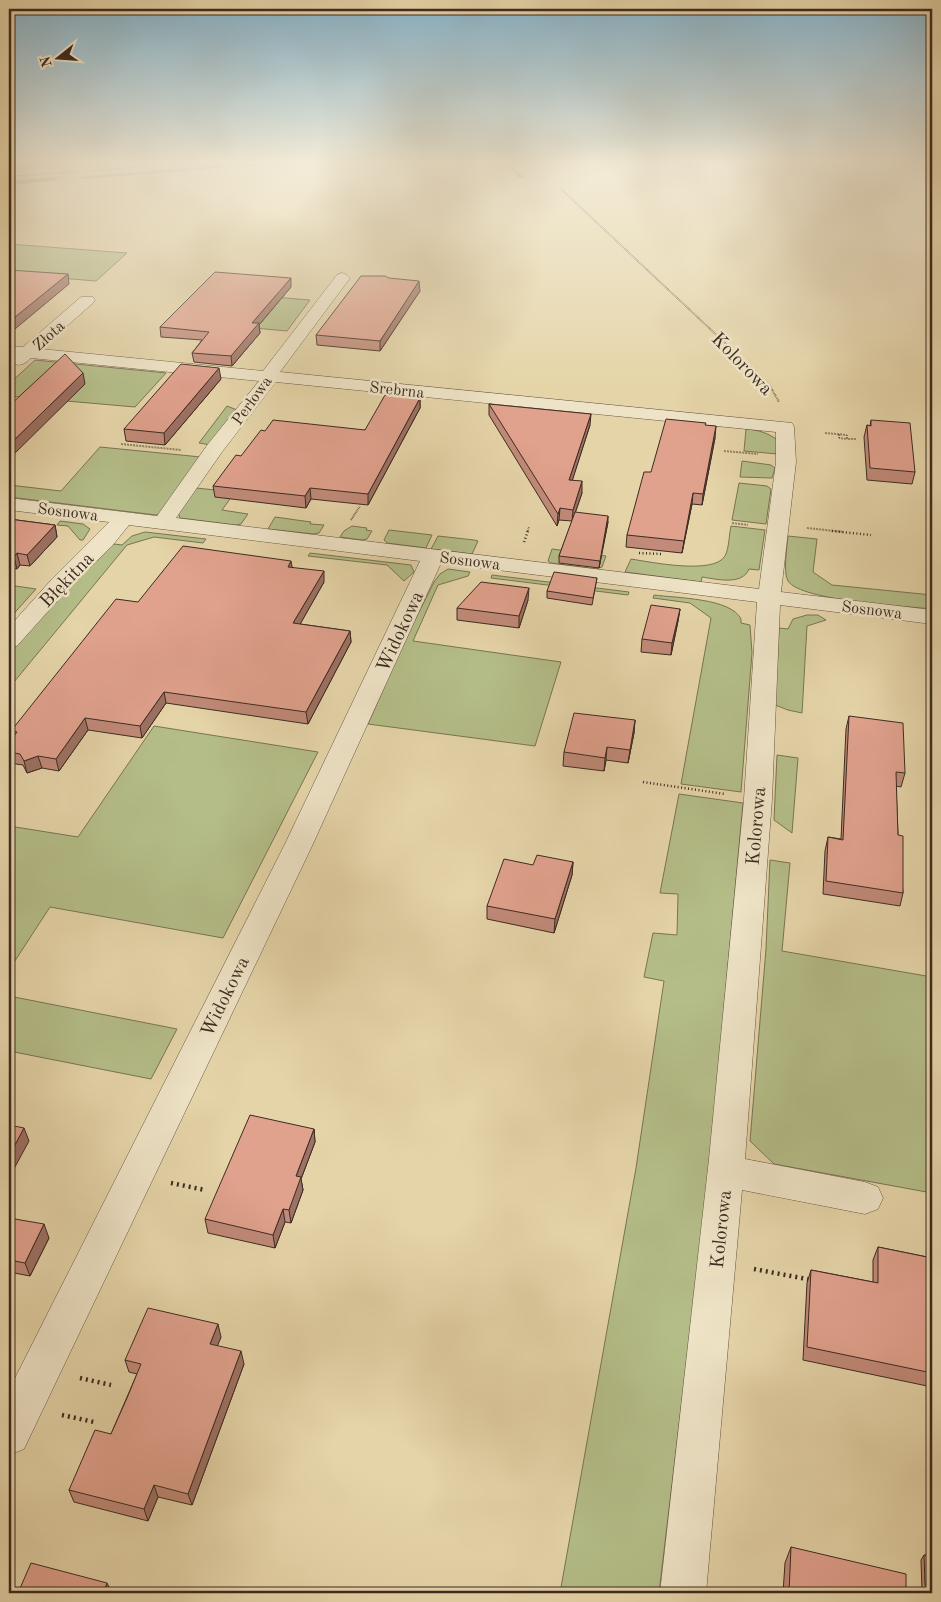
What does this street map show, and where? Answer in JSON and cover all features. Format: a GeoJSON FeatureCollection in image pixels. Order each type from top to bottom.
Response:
{"type":"FeatureCollection","features":[{"type":"Feature","properties":{"kind":"street","name":"Perłowa"},"geometry":{"type":"LineString","coordinates":[[162,523],[212,452],[266,384],[277,364],[342,278]]}},
{"type":"Feature","properties":{"kind":"street","name":"Złota"},"geometry":{"type":"LineString","coordinates":[[9,370],[87,300]]}},
{"type":"Feature","properties":{"kind":"street","name":"Srebrna"},"geometry":{"type":"LineString","coordinates":[[9,351],[785,427]]}},
{"type":"Feature","properties":{"kind":"street","name":"Kolorowa"},"geometry":{"type":"LineString","coordinates":[[683,1593],[717,1261],[758,799],[769,597],[776,525],[786,462],[785,427]]}},
{"type":"Feature","properties":{"kind":"street","name":"Sosnowa"},"geometry":{"type":"LineString","coordinates":[[9,504],[932,617]]}},
{"type":"Feature","properties":{"kind":"street","name":"Błękitna"},"geometry":{"type":"LineString","coordinates":[[9,641],[60,584],[104,541],[124,518]]}},
{"type":"Feature","properties":{"kind":"street","name":"Widokowa"},"geometry":{"type":"LineString","coordinates":[[9,1434],[298,846],[433,556]]}},
{"type":"Feature","properties":{"kind":"street"},"geometry":{"type":"LineString","coordinates":[[725,1171],[865,1198]]}},
{"type":"Feature","properties":{"kind":"path","name":"Kolorowa"},"geometry":{"type":"LineString","coordinates":[[612,237],[770,386],[779,402],[785,427]]}},
{"type":"Feature","properties":{"kind":"path"},"geometry":{"type":"LineString","coordinates":[[825,433],[839,434],[839,438],[856,439]]}},
{"type":"Feature","properties":{"kind":"path"},"geometry":{"type":"LineString","coordinates":[[121,444],[212,452]]}},
{"type":"Feature","properties":{"kind":"path"},"geometry":{"type":"LineString","coordinates":[[776,525],[871,535]]}},
{"type":"Feature","properties":{"kind":"path"},"geometry":{"type":"LineString","coordinates":[[643,782],[758,799]]}},
{"type":"Feature","properties":{"kind":"path"},"geometry":{"type":"LineString","coordinates":[[717,1261],[818,1281]]}},
{"type":"Feature","properties":{"kind":"green space"},"geometry":{"type":"Polygon","coordinates":[[[9,244],[127,253],[96,281],[9,274],[9,244]]]}},
{"type":"Feature","properties":{"kind":"green space"},"geometry":{"type":"Polygon","coordinates":[[[238,294],[310,300],[287,331],[211,324],[238,294]]]}},
{"type":"Feature","properties":{"kind":"green space"},"geometry":{"type":"Polygon","coordinates":[[[35,360],[166,373],[135,407],[9,396],[9,384],[35,360]]]}},
{"type":"Feature","properties":{"kind":"green space"},"geometry":{"type":"Polygon","coordinates":[[[227,406],[237,410],[211,445],[199,443],[227,406]]]}},
{"type":"Feature","properties":{"kind":"green space"},"geometry":{"type":"Polygon","coordinates":[[[746,429],[763,432],[779,441],[778,454],[744,451],[746,429]]]}},
{"type":"Feature","properties":{"kind":"green space"},"geometry":{"type":"Polygon","coordinates":[[[100,447],[201,457],[162,514],[156,515],[9,497],[9,485],[61,491],[100,447]]]}},
{"type":"Feature","properties":{"kind":"green space"},"geometry":{"type":"Polygon","coordinates":[[[742,461],[771,465],[775,468],[772,478],[740,477],[742,461]]]}},
{"type":"Feature","properties":{"kind":"green space"},"geometry":{"type":"Polygon","coordinates":[[[739,483],[767,486],[771,489],[766,524],[732,520],[739,483]]]}},
{"type":"Feature","properties":{"kind":"green space"},"geometry":{"type":"Polygon","coordinates":[[[196,488],[235,492],[222,510],[248,514],[241,524],[236,525],[180,518],[178,512],[196,488]]]}},
{"type":"Feature","properties":{"kind":"green space"},"geometry":{"type":"Polygon","coordinates":[[[275,517],[324,525],[319,533],[314,534],[268,529],[275,517]]]}},
{"type":"Feature","properties":{"kind":"green space"},"geometry":{"type":"Polygon","coordinates":[[[60,521],[83,524],[90,529],[83,540],[80,540],[68,526],[57,525],[60,521]]]}},
{"type":"Feature","properties":{"kind":"green space"},"geometry":{"type":"Polygon","coordinates":[[[352,526],[367,528],[366,530],[372,531],[367,539],[362,540],[340,537],[344,531],[352,526]]]}},
{"type":"Feature","properties":{"kind":"green space"},"geometry":{"type":"Polygon","coordinates":[[[731,526],[765,530],[759,570],[749,569],[741,578],[735,580],[702,577],[701,582],[625,572],[631,559],[681,566],[708,565],[719,562],[726,553],[731,526]]]}},
{"type":"Feature","properties":{"kind":"green space"},"geometry":{"type":"Polygon","coordinates":[[[389,530],[432,535],[426,548],[387,543],[384,540],[389,530]]]}},
{"type":"Feature","properties":{"kind":"green space"},"geometry":{"type":"Polygon","coordinates":[[[145,532],[206,539],[203,543],[154,537],[127,545],[9,688],[9,654],[60,596],[114,544],[122,545],[132,536],[145,532]]]}},
{"type":"Feature","properties":{"kind":"green space"},"geometry":{"type":"Polygon","coordinates":[[[438,536],[478,541],[472,554],[431,549],[438,536]]]}},
{"type":"Feature","properties":{"kind":"green space"},"geometry":{"type":"Polygon","coordinates":[[[788,536],[817,539],[813,572],[832,585],[932,595],[932,609],[832,598],[797,588],[788,581],[786,572],[788,536]]]}},
{"type":"Feature","properties":{"kind":"green space"},"geometry":{"type":"Polygon","coordinates":[[[552,549],[606,556],[602,567],[596,569],[551,563],[548,561],[552,549]]]}},
{"type":"Feature","properties":{"kind":"green space"},"geometry":{"type":"Polygon","coordinates":[[[310,553],[411,565],[414,572],[404,581],[387,565],[308,556],[310,553]]]}},
{"type":"Feature","properties":{"kind":"green space"},"geometry":{"type":"Polygon","coordinates":[[[448,569],[470,572],[468,576],[438,585],[413,641],[561,662],[535,746],[368,724],[405,640],[434,582],[440,574],[448,569]]]}},
{"type":"Feature","properties":{"kind":"green space"},"geometry":{"type":"Polygon","coordinates":[[[492,575],[629,592],[628,595],[491,578],[492,575]]]}},
{"type":"Feature","properties":{"kind":"green space"},"geometry":{"type":"Polygon","coordinates":[[[9,585],[36,589],[9,619],[9,585]]]}},
{"type":"Feature","properties":{"kind":"green space"},"geometry":{"type":"Polygon","coordinates":[[[654,595],[689,598],[715,603],[735,612],[741,619],[741,623],[750,625],[752,653],[741,792],[681,784],[711,618],[690,603],[653,598],[654,595]]]}},
{"type":"Feature","properties":{"kind":"green space"},"geometry":{"type":"Polygon","coordinates":[[[807,615],[818,615],[826,620],[807,626],[802,713],[775,705],[779,628],[788,629],[793,619],[807,615]]]}},
{"type":"Feature","properties":{"kind":"green space"},"geometry":{"type":"Polygon","coordinates":[[[154,726],[318,752],[223,938],[50,907],[9,970],[9,826],[78,837],[154,726]]]}},
{"type":"Feature","properties":{"kind":"green space"},"geometry":{"type":"Polygon","coordinates":[[[777,755],[798,758],[792,833],[774,820],[777,755]]]}},
{"type":"Feature","properties":{"kind":"green space"},"geometry":{"type":"Polygon","coordinates":[[[679,794],[743,803],[708,1182],[659,1593],[560,1593],[636,1168],[664,981],[644,977],[653,933],[677,935],[678,894],[660,893],[679,794]]]}},
{"type":"Feature","properties":{"kind":"green space"},"geometry":{"type":"Polygon","coordinates":[[[770,860],[790,863],[782,951],[932,977],[932,1193],[774,1164],[750,1141],[766,949],[770,860]]]}},
{"type":"Feature","properties":{"kind":"green space"},"geometry":{"type":"Polygon","coordinates":[[[9,996],[177,1029],[151,1079],[9,1051],[9,996]]]}},
{"type":"Feature","properties":{"kind":"building"},"geometry":{"type":"Polygon","coordinates":[[[9,270],[68,274],[9,322],[9,270]]]}},
{"type":"Feature","properties":{"kind":"building"},"geometry":{"type":"Polygon","coordinates":[[[215,272],[291,278],[252,323],[259,323],[231,356],[192,353],[209,332],[160,327],[215,272]]]}},
{"type":"Feature","properties":{"kind":"building"},"geometry":{"type":"Polygon","coordinates":[[[361,276],[385,276],[419,281],[380,341],[316,335],[361,276]]]}},
{"type":"Feature","properties":{"kind":"building"},"geometry":{"type":"Polygon","coordinates":[[[65,354],[83,373],[9,445],[9,406],[65,354]]]}},
{"type":"Feature","properties":{"kind":"building"},"geometry":{"type":"Polygon","coordinates":[[[181,364],[219,368],[164,433],[124,429],[181,364]]]}},
{"type":"Feature","properties":{"kind":"building"},"geometry":{"type":"Polygon","coordinates":[[[385,395],[420,398],[368,494],[310,488],[305,496],[213,486],[236,455],[241,456],[261,430],[265,431],[273,420],[365,430],[385,395]]]}},
{"type":"Feature","properties":{"kind":"building"},"geometry":{"type":"Polygon","coordinates":[[[489,404],[591,414],[569,480],[582,481],[573,510],[560,508],[558,514],[489,404]]]}},
{"type":"Feature","properties":{"kind":"building"},"geometry":{"type":"Polygon","coordinates":[[[666,419],[706,423],[705,425],[716,426],[703,494],[693,493],[684,541],[627,535],[644,472],[651,472],[666,419]]]}},
{"type":"Feature","properties":{"kind":"building"},"geometry":{"type":"Polygon","coordinates":[[[871,420],[910,423],[915,472],[870,468],[867,425],[871,426],[871,420]]]}},
{"type":"Feature","properties":{"kind":"building"},"geometry":{"type":"Polygon","coordinates":[[[575,512],[608,516],[600,561],[559,556],[575,512]]]}},
{"type":"Feature","properties":{"kind":"building"},"geometry":{"type":"Polygon","coordinates":[[[9,519],[55,525],[27,555],[17,553],[14,557],[9,556],[9,519]]]}},
{"type":"Feature","properties":{"kind":"building"},"geometry":{"type":"Polygon","coordinates":[[[183,546],[291,561],[288,567],[324,571],[293,623],[350,631],[306,712],[164,692],[140,726],[85,718],[56,759],[38,756],[24,761],[20,754],[9,752],[9,742],[17,732],[11,731],[116,599],[138,602],[183,546]]]}},
{"type":"Feature","properties":{"kind":"building"},"geometry":{"type":"Polygon","coordinates":[[[554,572],[597,578],[593,598],[547,591],[554,572]]]}},
{"type":"Feature","properties":{"kind":"building"},"geometry":{"type":"Polygon","coordinates":[[[481,582],[529,588],[519,616],[457,608],[481,582]]]}},
{"type":"Feature","properties":{"kind":"building"},"geometry":{"type":"Polygon","coordinates":[[[651,605],[680,609],[672,643],[642,639],[651,605]]]}},
{"type":"Feature","properties":{"kind":"building"},"geometry":{"type":"Polygon","coordinates":[[[574,713],[635,720],[630,750],[607,747],[605,758],[564,752],[574,713]]]}},
{"type":"Feature","properties":{"kind":"building"},"geometry":{"type":"Polygon","coordinates":[[[849,716],[903,723],[905,773],[896,772],[898,835],[903,836],[903,893],[826,881],[828,837],[843,840],[849,716]]]}},
{"type":"Feature","properties":{"kind":"building"},"geometry":{"type":"Polygon","coordinates":[[[537,855],[573,862],[555,919],[487,906],[504,859],[533,865],[537,855]]]}},
{"type":"Feature","properties":{"kind":"building"},"geometry":{"type":"Polygon","coordinates":[[[250,1115],[314,1129],[296,1176],[301,1177],[289,1210],[283,1209],[273,1235],[205,1219],[250,1115]]]}},
{"type":"Feature","properties":{"kind":"building"},"geometry":{"type":"Polygon","coordinates":[[[9,1125],[24,1128],[9,1156],[9,1125]]]}},
{"type":"Feature","properties":{"kind":"building"},"geometry":{"type":"Polygon","coordinates":[[[9,1218],[44,1224],[25,1263],[9,1260],[9,1218]]]}},
{"type":"Feature","properties":{"kind":"building"},"geometry":{"type":"Polygon","coordinates":[[[878,1247],[932,1258],[932,1373],[807,1347],[811,1270],[878,1283],[878,1247]]]}},
{"type":"Feature","properties":{"kind":"building"},"geometry":{"type":"Polygon","coordinates":[[[148,1308],[218,1324],[210,1344],[241,1351],[188,1494],[154,1485],[144,1509],[69,1490],[95,1430],[111,1434],[127,1398],[141,1364],[125,1360],[148,1308]]]}},
{"type":"Feature","properties":{"kind":"building"},"geometry":{"type":"Polygon","coordinates":[[[791,1547],[906,1574],[906,1593],[789,1593],[791,1547]]]}},
{"type":"Feature","properties":{"kind":"building"},"geometry":{"type":"Polygon","coordinates":[[[924,1555],[932,1556],[932,1587],[925,1585],[924,1555]]]}},
{"type":"Feature","properties":{"kind":"building"},"geometry":{"type":"Polygon","coordinates":[[[31,1563],[107,1583],[103,1593],[18,1593],[31,1563]]]}}]}
